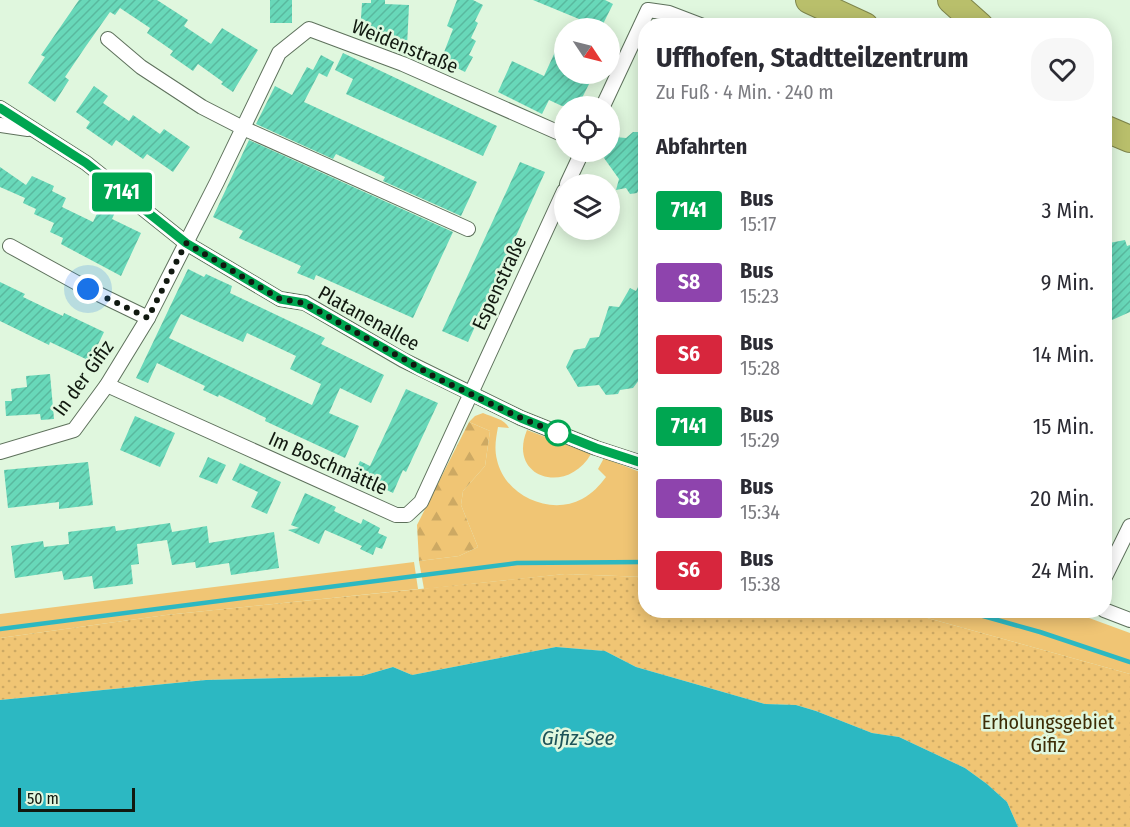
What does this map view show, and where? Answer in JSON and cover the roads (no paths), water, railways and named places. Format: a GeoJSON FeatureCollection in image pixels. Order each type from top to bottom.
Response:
{"type":"FeatureCollection","features":[{"type":"Feature","properties":{"kind":"highway"},"geometry":{"type":"LineString","coordinates":[[809,0],[848,18]]}},
{"type":"Feature","properties":{"kind":"highway"},"geometry":{"type":"LineString","coordinates":[[951,0],[971,18]]}},
{"type":"Feature","properties":{"kind":"highway"},"geometry":{"type":"LineString","coordinates":[[1112,131],[1130,139]]}},
{"type":"Feature","properties":{"kind":"street"},"geometry":{"type":"LineString","coordinates":[[644,18],[648,10],[669,13],[682,18]]}},
{"type":"Feature","properties":{"kind":"street","name":"Weidenstraße"},"geometry":{"type":"LineString","coordinates":[[186,243],[279,53],[309,29],[404,64],[554,131]]}},
{"type":"Feature","properties":{"kind":"street"},"geometry":{"type":"LineString","coordinates":[[608,96],[638,31]]}},
{"type":"Feature","properties":{"kind":"street"},"geometry":{"type":"LineString","coordinates":[[108,39],[141,67],[202,107],[243,128],[468,229]]}},
{"type":"Feature","properties":{"kind":"street","name":"Platanenallee"},"geometry":{"type":"LineString","coordinates":[[0,108],[86,163],[186,243],[280,299],[304,303],[403,360],[521,418],[596,448],[638,462]]}},
{"type":"Feature","properties":{"kind":"street","name":"Platanenallee"},"geometry":{"type":"LineString","coordinates":[[0,124],[36,130]]}},
{"type":"Feature","properties":{"kind":"street","name":"Espenstraße"},"geometry":{"type":"LineString","coordinates":[[470,392],[554,212]]}},
{"type":"Feature","properties":{"kind":"street","name":"In der Gifiz"},"geometry":{"type":"LineString","coordinates":[[0,452],[74,430],[107,385],[148,318],[186,243]]}},
{"type":"Feature","properties":{"kind":"street"},"geometry":{"type":"LineString","coordinates":[[10,246],[88,289],[148,318]]}},
{"type":"Feature","properties":{"kind":"street","name":"Im Boschmättle"},"geometry":{"type":"LineString","coordinates":[[107,385],[396,515],[407,515],[420,502],[470,392]]}},
{"type":"Feature","properties":{"kind":"street"},"geometry":{"type":"LineString","coordinates":[[1112,563],[1130,526]]}},
{"type":"Feature","properties":{"kind":"street"},"geometry":{"type":"LineString","coordinates":[[1112,613],[1130,620]]}},
{"type":"Feature","properties":{"kind":"water","name":"Gifiz-See"},"geometry":{"type":"Polygon","coordinates":[[[556,647],[605,651],[636,667],[765,704],[796,705],[872,733],[899,737],[965,768],[987,784],[1007,802],[1018,827],[0,827],[0,700],[206,680],[362,676],[393,667],[412,675],[556,647]]]}},
{"type":"Feature","properties":{"kind":"waterway"},"geometry":{"type":"LineString","coordinates":[[0,629],[517,563],[638,562]]}},
{"type":"Feature","properties":{"kind":"waterway"},"geometry":{"type":"LineString","coordinates":[[990,618],[1130,662]]}},
{"type":"Feature","properties":{"kind":"park label","name":"Erholungsgebiet Gifiz"},"geometry":{"type":"Point","coordinates":[1048,734]}}]}
